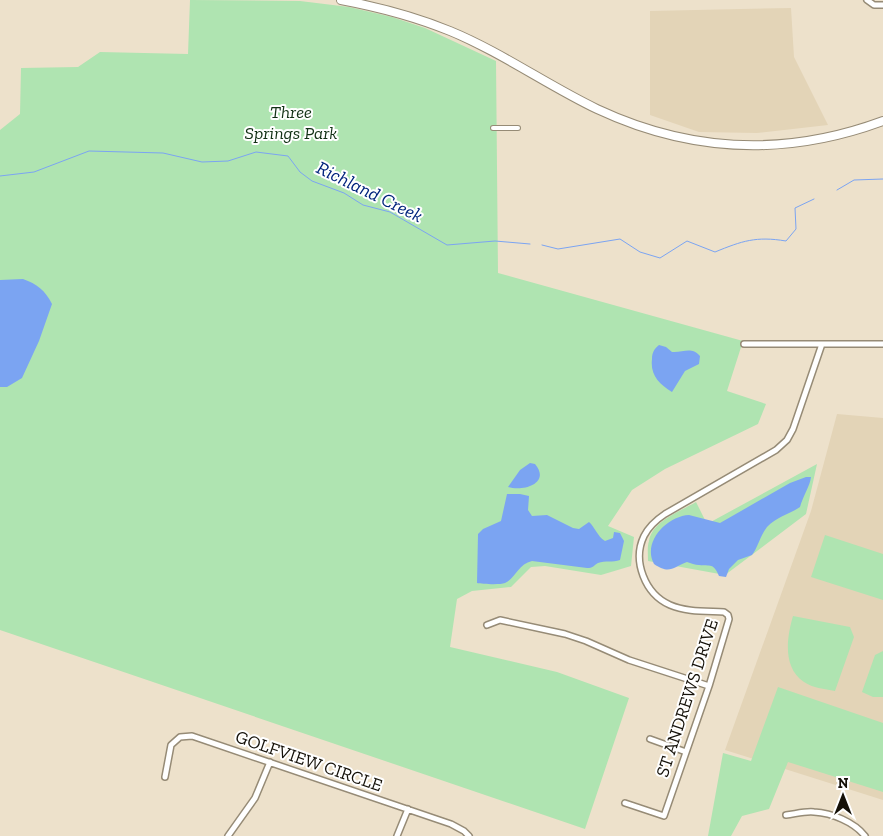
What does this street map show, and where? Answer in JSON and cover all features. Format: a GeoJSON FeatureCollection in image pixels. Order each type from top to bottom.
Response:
{"type":"FeatureCollection","features":[{"type":"Feature","properties":{"kind":"main road"},"geometry":{"type":"LineString","coordinates":[[341,0],[408,17],[452,32],[597,109],[637,126],[677,137],[728,146],[791,144],[827,138],[883,121]]}},
{"type":"Feature","properties":{"kind":"street"},"geometry":{"type":"LineString","coordinates":[[867,0],[874,5],[883,5]]}},
{"type":"Feature","properties":{"kind":"street"},"geometry":{"type":"LineString","coordinates":[[493,128],[518,128]]}},
{"type":"Feature","properties":{"kind":"street"},"geometry":{"type":"LineString","coordinates":[[744,344],[883,344]]}},
{"type":"Feature","properties":{"kind":"street","name":"ST ANDREWS DRIVE"},"geometry":{"type":"LineString","coordinates":[[625,802],[664,816],[709,686],[729,619],[728,615],[724,612],[683,609],[669,604],[656,595],[645,583],[640,567],[639,553],[643,537],[652,524],[665,514],[776,450],[786,440],[794,429],[822,344]]}},
{"type":"Feature","properties":{"kind":"street"},"geometry":{"type":"LineString","coordinates":[[487,625],[500,620],[565,634],[630,660],[709,686]]}},
{"type":"Feature","properties":{"kind":"street","name":"GOLFVIEW CIRCLE"},"geometry":{"type":"LineString","coordinates":[[165,777],[171,745],[175,740],[186,736],[198,737],[452,824],[469,836]]}},
{"type":"Feature","properties":{"kind":"street"},"geometry":{"type":"LineString","coordinates":[[650,739],[686,752]]}},
{"type":"Feature","properties":{"kind":"street"},"geometry":{"type":"LineString","coordinates":[[230,835],[255,798],[270,762]]}},
{"type":"Feature","properties":{"kind":"street"},"geometry":{"type":"LineString","coordinates":[[397,836],[408,809]]}},
{"type":"Feature","properties":{"kind":"street"},"geometry":{"type":"LineString","coordinates":[[786,814],[813,812],[825,814],[841,819],[862,832],[865,836]]}},
{"type":"Feature","properties":{"kind":"shaded area"},"geometry":{"type":"Polygon","coordinates":[[[791,8],[794,57],[828,125],[757,133],[699,132],[650,115],[650,11],[791,8]]]}},
{"type":"Feature","properties":{"kind":"shaded area"},"geometry":{"type":"Polygon","coordinates":[[[837,414],[883,418],[883,800],[725,750],[811,511],[837,414]]]}},
{"type":"Feature","properties":{"kind":"green space","name":"Three Springs Park"},"geometry":{"type":"Polygon","coordinates":[[[190,0],[300,1],[349,7],[392,17],[425,28],[496,61],[498,273],[743,341],[727,391],[766,404],[758,424],[665,469],[632,490],[608,526],[634,537],[631,566],[601,575],[545,566],[531,567],[511,587],[472,591],[457,599],[450,647],[557,672],[629,698],[585,829],[0,630],[0,130],[20,114],[21,68],[78,67],[100,52],[188,54],[190,0]]]}},
{"type":"Feature","properties":{"kind":"green space"},"geometry":{"type":"Polygon","coordinates":[[[817,464],[806,514],[725,575],[648,561],[648,546],[651,534],[661,522],[675,513],[696,502],[707,524],[817,464]]]}},
{"type":"Feature","properties":{"kind":"green space"},"geometry":{"type":"Polygon","coordinates":[[[825,535],[883,554],[883,600],[811,577],[825,535]]]}},
{"type":"Feature","properties":{"kind":"green space"},"geometry":{"type":"Polygon","coordinates":[[[793,616],[850,627],[854,637],[835,691],[807,684],[797,676],[792,668],[789,660],[788,642],[793,616]]]}},
{"type":"Feature","properties":{"kind":"green space"},"geometry":{"type":"Polygon","coordinates":[[[883,651],[883,697],[873,697],[862,692],[875,655],[883,651]]]}},
{"type":"Feature","properties":{"kind":"green space"},"geometry":{"type":"Polygon","coordinates":[[[778,687],[883,723],[883,792],[788,762],[769,809],[742,816],[731,836],[708,836],[723,753],[751,761],[778,687]]]}},
{"type":"Feature","properties":{"kind":"water"},"geometry":{"type":"Polygon","coordinates":[[[23,279],[40,288],[52,304],[39,341],[22,378],[7,387],[0,387],[0,280],[23,279]]]}},
{"type":"Feature","properties":{"kind":"water"},"geometry":{"type":"Polygon","coordinates":[[[659,345],[666,347],[672,352],[693,351],[700,356],[699,364],[685,371],[672,392],[659,382],[652,370],[652,355],[659,345]]]}},
{"type":"Feature","properties":{"kind":"water"},"geometry":{"type":"Polygon","coordinates":[[[530,463],[535,464],[539,471],[538,481],[528,487],[508,487],[520,470],[530,463]]]}},
{"type":"Feature","properties":{"kind":"water"},"geometry":{"type":"Polygon","coordinates":[[[811,477],[800,507],[767,527],[752,555],[738,560],[729,569],[726,577],[719,576],[711,566],[687,562],[668,570],[654,564],[651,556],[651,547],[654,539],[665,525],[673,520],[689,515],[720,523],[790,483],[811,477]]]}},
{"type":"Feature","properties":{"kind":"water"},"geometry":{"type":"Polygon","coordinates":[[[507,494],[529,496],[528,510],[532,516],[547,515],[579,529],[589,522],[605,541],[613,538],[614,532],[620,533],[624,541],[620,560],[601,562],[587,568],[532,561],[523,565],[505,583],[477,583],[478,534],[483,529],[501,521],[507,494]]]}},
{"type":"Feature","properties":{"kind":"waterway","name":"Richland Creek"},"geometry":{"type":"LineString","coordinates":[[0,176],[34,172],[89,151],[163,153],[202,162],[228,161],[256,152],[288,156],[300,172],[312,181],[344,193],[363,205],[390,212],[447,245],[495,241],[530,244]]}},
{"type":"Feature","properties":{"kind":"waterway","name":"Richland Creek"},"geometry":{"type":"LineString","coordinates":[[837,190],[854,180],[883,179]]}},
{"type":"Feature","properties":{"kind":"waterway","name":"Richland Creek"},"geometry":{"type":"LineString","coordinates":[[542,245],[558,249],[620,239],[640,252],[660,258],[687,241],[715,252],[749,240],[786,241],[796,229],[795,208],[814,199]]}}]}
